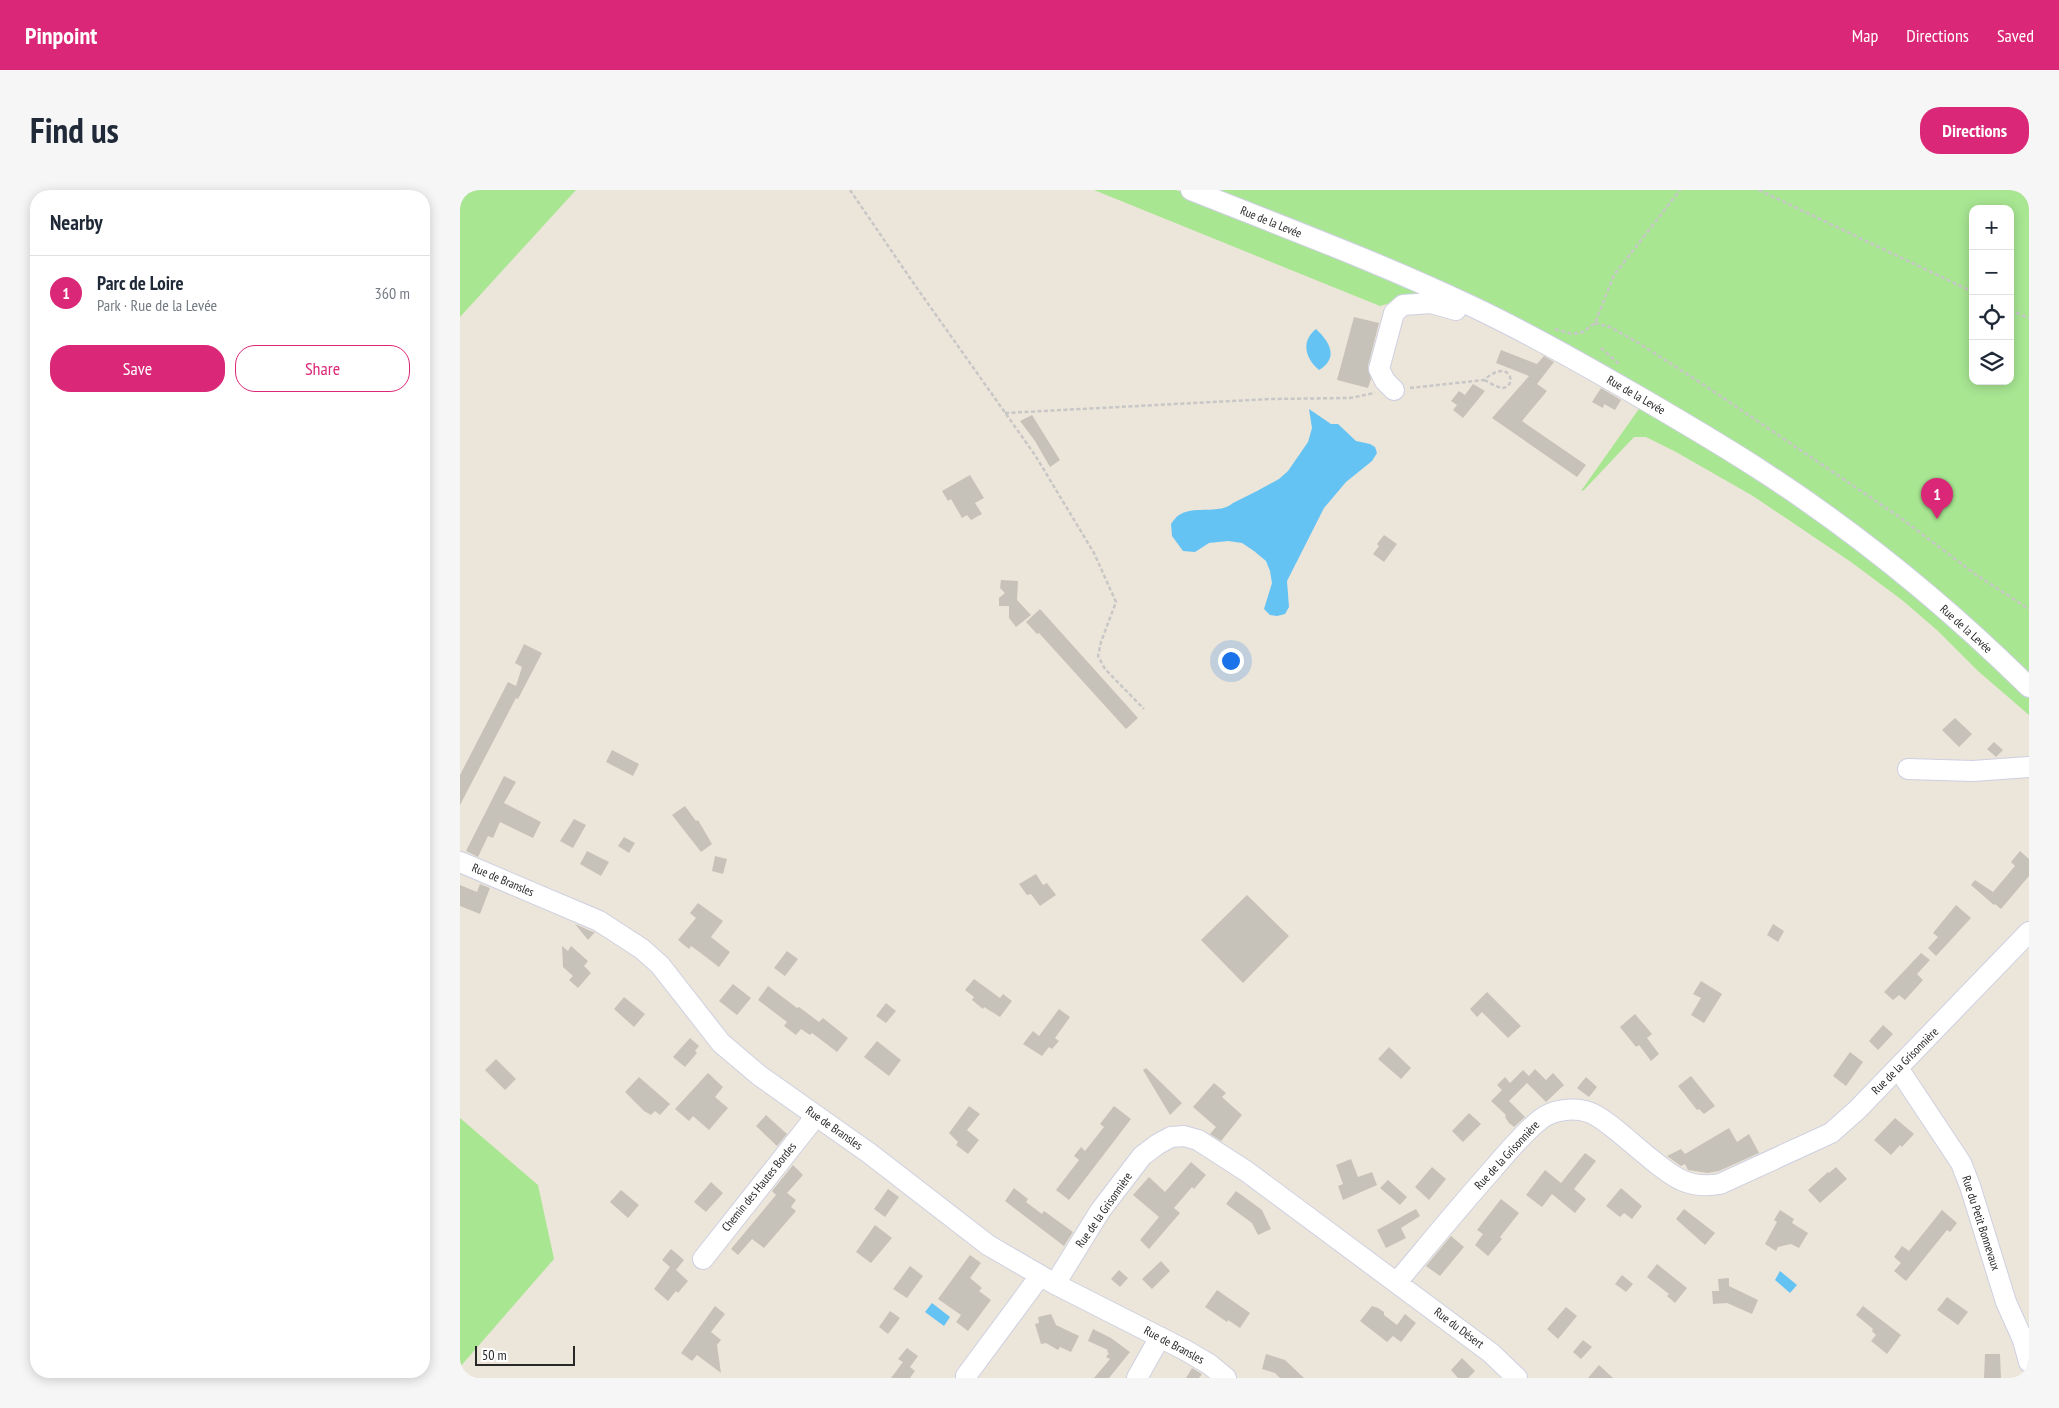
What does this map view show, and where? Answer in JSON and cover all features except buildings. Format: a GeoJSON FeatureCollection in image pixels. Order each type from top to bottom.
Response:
{"type":"FeatureCollection","features":[{"type":"Feature","properties":{"kind":"street","name":"Rue de la Levée"},"geometry":{"type":"LineString","coordinates":[[1191,190],[1353,254],[1489,315],[1582,363],[1690,426],[1766,474],[1832,520],[1930,595],[2029,687]]}},
{"type":"Feature","properties":{"kind":"street"},"geometry":{"type":"LineString","coordinates":[[1394,390],[1385,381],[1379,369],[1394,313],[1403,305],[1431,303],[1461,311],[1489,315]]}},
{"type":"Feature","properties":{"kind":"street"},"geometry":{"type":"LineString","coordinates":[[1908,769],[1974,771],[2029,767]]}},
{"type":"Feature","properties":{"kind":"street","name":"Rue de Bransles"},"geometry":{"type":"LineString","coordinates":[[460,862],[599,922],[642,949],[660,966],[721,1043],[760,1076],[869,1153],[988,1245],[1047,1280],[1209,1364],[1226,1378]]}},
{"type":"Feature","properties":{"kind":"street","name":"Rue de la Grisonnière"},"geometry":{"type":"LineString","coordinates":[[966,1376],[1047,1280],[1142,1156],[1171,1137],[1184,1136],[1198,1140],[1246,1171],[1397,1282],[1469,1195],[1541,1118],[1566,1111],[1590,1112],[1670,1175],[1687,1184],[1703,1186],[1720,1184],[1831,1133],[1857,1110],[2029,932]]}},
{"type":"Feature","properties":{"kind":"street","name":"Rue du Petit Bonnevaux"},"geometry":{"type":"LineString","coordinates":[[1898,1068],[1961,1163],[1973,1193],[2006,1302],[2023,1340],[2029,1362]]}},
{"type":"Feature","properties":{"kind":"street","name":"Chemin des Hautes Bordes"},"geometry":{"type":"LineString","coordinates":[[703,1259],[816,1116]]}},
{"type":"Feature","properties":{"kind":"street","name":"Rue du Désert"},"geometry":{"type":"LineString","coordinates":[[1397,1282],[1491,1353],[1517,1378]]}},
{"type":"Feature","properties":{"kind":"street"},"geometry":{"type":"LineString","coordinates":[[1137,1378],[1160,1337]]}},
{"type":"Feature","properties":{"kind":"path"},"geometry":{"type":"LineString","coordinates":[[850,190],[1035,455],[1094,553],[1116,602],[1098,656],[1105,670],[1144,710]]}},
{"type":"Feature","properties":{"kind":"path"},"geometry":{"type":"LineString","coordinates":[[1554,329],[1572,334],[1583,332],[1595,323],[1614,275],[1680,190]]}},
{"type":"Feature","properties":{"kind":"path"},"geometry":{"type":"LineString","coordinates":[[1759,190],[1969,290]]}},
{"type":"Feature","properties":{"kind":"path"},"geometry":{"type":"LineString","coordinates":[[2014,312],[2029,318]]}},
{"type":"Feature","properties":{"kind":"path"},"geometry":{"type":"LineString","coordinates":[[1595,323],[1610,327],[1637,342],[1748,414],[1898,516],[1974,574],[2029,609]]}},
{"type":"Feature","properties":{"kind":"path"},"geometry":{"type":"LineString","coordinates":[[1005,413],[1270,399],[1350,398],[1394,390],[1484,380],[1502,388],[1510,383],[1511,378],[1508,372],[1502,370],[1492,372],[1484,380]]}},
{"type":"Feature","properties":{"kind":"green space"},"geometry":{"type":"Polygon","coordinates":[[[460,190],[576,190],[460,317],[460,190]]]}},
{"type":"Feature","properties":{"kind":"green space"},"geometry":{"type":"Polygon","coordinates":[[[1094,190],[1176,190],[1335,251],[1453,303],[1411,297],[1380,306],[1094,190]]]}},
{"type":"Feature","properties":{"kind":"green space"},"geometry":{"type":"Polygon","coordinates":[[[1208,190],[2029,190],[2029,678],[1675,411],[1208,190]]]}},
{"type":"Feature","properties":{"kind":"green space"},"geometry":{"type":"Polygon","coordinates":[[[1641,406],[1742,464],[1878,561],[2029,695],[2029,715],[1978,671],[1938,631],[1902,600],[1851,562],[1753,496],[1646,437],[1634,437],[1581,491],[1641,406]]]}},
{"type":"Feature","properties":{"kind":"green space"},"geometry":{"type":"Polygon","coordinates":[[[460,1118],[538,1185],[554,1259],[460,1367],[460,1118]]]}},
{"type":"Feature","properties":{"kind":"water"},"geometry":{"type":"Polygon","coordinates":[[[1316,329],[1325,339],[1331,355],[1325,365],[1319,370],[1308,356],[1306,345],[1311,334],[1316,329]]]}},
{"type":"Feature","properties":{"kind":"water"},"geometry":{"type":"Polygon","coordinates":[[[1309,409],[1331,424],[1338,424],[1356,441],[1375,447],[1377,453],[1372,461],[1346,482],[1324,508],[1287,581],[1289,607],[1285,614],[1270,615],[1264,609],[1272,583],[1266,561],[1242,543],[1228,541],[1209,543],[1195,552],[1183,551],[1172,536],[1171,524],[1178,516],[1185,512],[1227,507],[1279,479],[1288,471],[1308,442],[1312,428],[1309,409]]]}},
{"type":"Feature","properties":{"kind":"water"},"geometry":{"type":"Polygon","coordinates":[[[1780,1271],[1797,1285],[1790,1293],[1775,1280],[1780,1271]]]}},
{"type":"Feature","properties":{"kind":"water"},"geometry":{"type":"Polygon","coordinates":[[[932,1303],[950,1317],[944,1326],[925,1312],[932,1303]]]}},
{"type":"Feature","properties":{"kind":"place","name":"Parc de Loire"},"geometry":{"type":"Point","coordinates":[1937,519]}}]}
